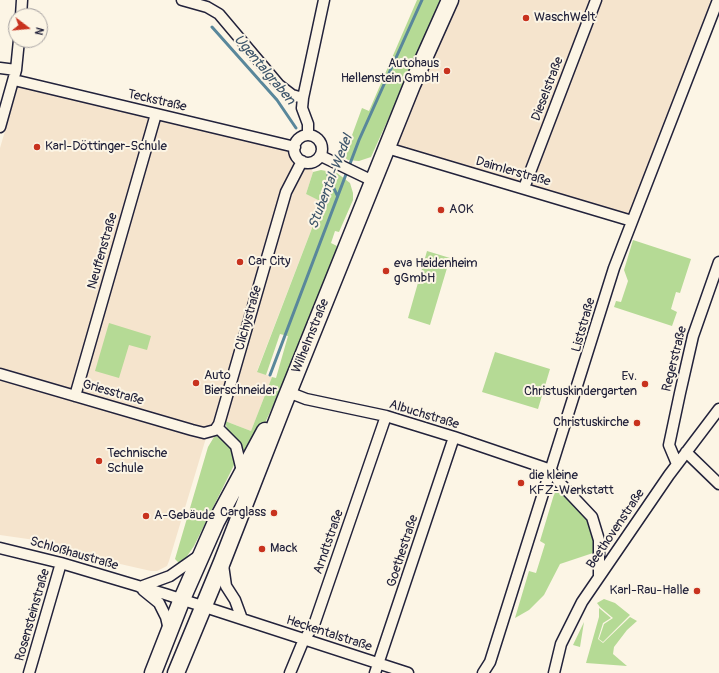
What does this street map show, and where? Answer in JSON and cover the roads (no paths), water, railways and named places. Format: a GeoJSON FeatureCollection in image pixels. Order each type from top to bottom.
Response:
{"type":"FeatureCollection","features":[{"type":"Feature","properties":{"kind":"main road","name":"Wilhelmstraße"},"geometry":{"type":"LineString","coordinates":[[176,673],[222,562],[286,398],[387,148],[450,0]]}},
{"type":"Feature","properties":{"kind":"main road"},"geometry":{"type":"LineString","coordinates":[[153,673],[182,599],[226,502],[259,440],[286,398]]}},
{"type":"Feature","properties":{"kind":"street"},"geometry":{"type":"LineString","coordinates":[[182,0],[207,7],[219,14],[279,84],[292,96],[303,98]]}},
{"type":"Feature","properties":{"kind":"street"},"geometry":{"type":"LineString","coordinates":[[308,135],[308,124],[302,108],[303,98],[314,37],[324,0]]}},
{"type":"Feature","properties":{"kind":"street","name":"Dieselstraße"},"geometry":{"type":"LineString","coordinates":[[524,188],[596,0]]}},
{"type":"Feature","properties":{"kind":"street","name":"Liststraße"},"geometry":{"type":"LineString","coordinates":[[483,673],[490,662],[614,268],[718,0]]}},
{"type":"Feature","properties":{"kind":"street"},"geometry":{"type":"LineString","coordinates":[[0,127],[15,75],[18,48]]}},
{"type":"Feature","properties":{"kind":"street","name":"Teckstraße"},"geometry":{"type":"LineString","coordinates":[[0,68],[15,75],[156,114],[294,147]]}},
{"type":"Feature","properties":{"kind":"street","name":"Neuffenstraße"},"geometry":{"type":"LineString","coordinates":[[75,396],[156,114]]}},
{"type":"Feature","properties":{"kind":"street"},"geometry":{"type":"LineString","coordinates":[[308,135],[316,137],[321,144],[321,156],[312,162],[302,161],[295,154],[294,147],[299,139],[308,135]]}},
{"type":"Feature","properties":{"kind":"street","name":"Daimlerstraße"},"geometry":{"type":"LineString","coordinates":[[387,148],[632,220]]}},
{"type":"Feature","properties":{"kind":"street"},"geometry":{"type":"LineString","coordinates":[[321,156],[374,182]]}},
{"type":"Feature","properties":{"kind":"street","name":"Clichystraße"},"geometry":{"type":"LineString","coordinates":[[217,427],[286,192],[302,161]]}},
{"type":"Feature","properties":{"kind":"street","name":"Regerstraße"},"geometry":{"type":"LineString","coordinates":[[677,464],[669,445],[678,400],[694,336],[719,262]]}},
{"type":"Feature","properties":{"kind":"street","name":"Griesstraße"},"geometry":{"type":"LineString","coordinates":[[0,374],[204,433],[211,432],[217,427]]}},
{"type":"Feature","properties":{"kind":"street","name":"Albuchstraße"},"geometry":{"type":"LineString","coordinates":[[286,398],[306,399],[386,416],[454,436],[551,470]]}},
{"type":"Feature","properties":{"kind":"street","name":"Beethovenstraße"},"geometry":{"type":"LineString","coordinates":[[554,673],[561,644],[582,602],[677,464],[719,410]]}},
{"type":"Feature","properties":{"kind":"street","name":"Arndtstraße"},"geometry":{"type":"LineString","coordinates":[[290,673],[304,640],[313,627],[386,416]]}},
{"type":"Feature","properties":{"kind":"street"},"geometry":{"type":"LineString","coordinates":[[217,427],[236,446],[242,471]]}},
{"type":"Feature","properties":{"kind":"street","name":"Goethestraße"},"geometry":{"type":"LineString","coordinates":[[377,668],[454,436]]}},
{"type":"Feature","properties":{"kind":"street"},"geometry":{"type":"LineString","coordinates":[[686,452],[719,484]]}},
{"type":"Feature","properties":{"kind":"street"},"geometry":{"type":"LineString","coordinates":[[551,470],[559,482],[592,517],[599,540],[599,577]]}},
{"type":"Feature","properties":{"kind":"street","name":"Schloßhaustraße"},"geometry":{"type":"LineString","coordinates":[[0,548],[61,563],[204,606]]}},
{"type":"Feature","properties":{"kind":"street"},"geometry":{"type":"LineString","coordinates":[[140,587],[177,573],[203,551]]}},
{"type":"Feature","properties":{"kind":"street"},"geometry":{"type":"LineString","coordinates":[[222,562],[226,586],[235,600],[242,619]]}},
{"type":"Feature","properties":{"kind":"street","name":"Rosensteinstraße"},"geometry":{"type":"LineString","coordinates":[[29,673],[61,563]]}},
{"type":"Feature","properties":{"kind":"street","name":"Schloßhaustraße"},"geometry":{"type":"LineString","coordinates":[[140,587],[159,603],[166,617],[169,631]]}},
{"type":"Feature","properties":{"kind":"street","name":"Heckentalstraße"},"geometry":{"type":"LineString","coordinates":[[204,606],[304,640],[377,668],[408,673]]}},
{"type":"Feature","properties":{"kind":"street"},"geometry":{"type":"LineString","coordinates":[[490,662],[494,673]]}},
{"type":"Feature","properties":{"kind":"waterway","name":"Stubental-Wedel"},"geometry":{"type":"LineString","coordinates":[[270,375],[359,140],[422,0]]}},
{"type":"Feature","properties":{"kind":"waterway","name":"Ugentalgraben"},"geometry":{"type":"LineString","coordinates":[[212,27],[277,100],[296,128]]}},
{"type":"Feature","properties":{"kind":"waterway","name":"Ugentalgraben"},"geometry":{"type":"LineString","coordinates":[[328,175],[337,195]]}},
{"type":"Feature","properties":{"kind":"place","name":"WaschWelt"},"geometry":{"type":"Point","coordinates":[526,18]}},
{"type":"Feature","properties":{"kind":"place","name":"Autohaus Hellenstein GmbH"},"geometry":{"type":"Point","coordinates":[447,71]}},
{"type":"Feature","properties":{"kind":"place","name":"Karl-Döttinger-Schule"},"geometry":{"type":"Point","coordinates":[37,147]}},
{"type":"Feature","properties":{"kind":"place","name":"AOK"},"geometry":{"type":"Point","coordinates":[441,210]}},
{"type":"Feature","properties":{"kind":"place","name":"Car City"},"geometry":{"type":"Point","coordinates":[240,262]}},
{"type":"Feature","properties":{"kind":"place","name":"eva Heidenheim gGmbH"},"geometry":{"type":"Point","coordinates":[386,271]}},
{"type":"Feature","properties":{"kind":"place","name":"Auto Bierschneider"},"geometry":{"type":"Point","coordinates":[196,383]}},
{"type":"Feature","properties":{"kind":"place","name":"Ev. Christuskindergarten"},"geometry":{"type":"Point","coordinates":[645,384]}},
{"type":"Feature","properties":{"kind":"place","name":"Christuskirche"},"geometry":{"type":"Point","coordinates":[637,423]}},
{"type":"Feature","properties":{"kind":"place","name":"Technische Schule"},"geometry":{"type":"Point","coordinates":[99,461]}},
{"type":"Feature","properties":{"kind":"place","name":"die kleine KFZ-Werkstatt"},"geometry":{"type":"Point","coordinates":[521,483]}},
{"type":"Feature","properties":{"kind":"place","name":"Carglass"},"geometry":{"type":"Point","coordinates":[274,513]}},
{"type":"Feature","properties":{"kind":"place","name":"A-Gebäude"},"geometry":{"type":"Point","coordinates":[146,516]}},
{"type":"Feature","properties":{"kind":"place","name":"Mack"},"geometry":{"type":"Point","coordinates":[262,549]}},
{"type":"Feature","properties":{"kind":"place","name":"Karl-Rau-Halle"},"geometry":{"type":"Point","coordinates":[697,591]}}]}
